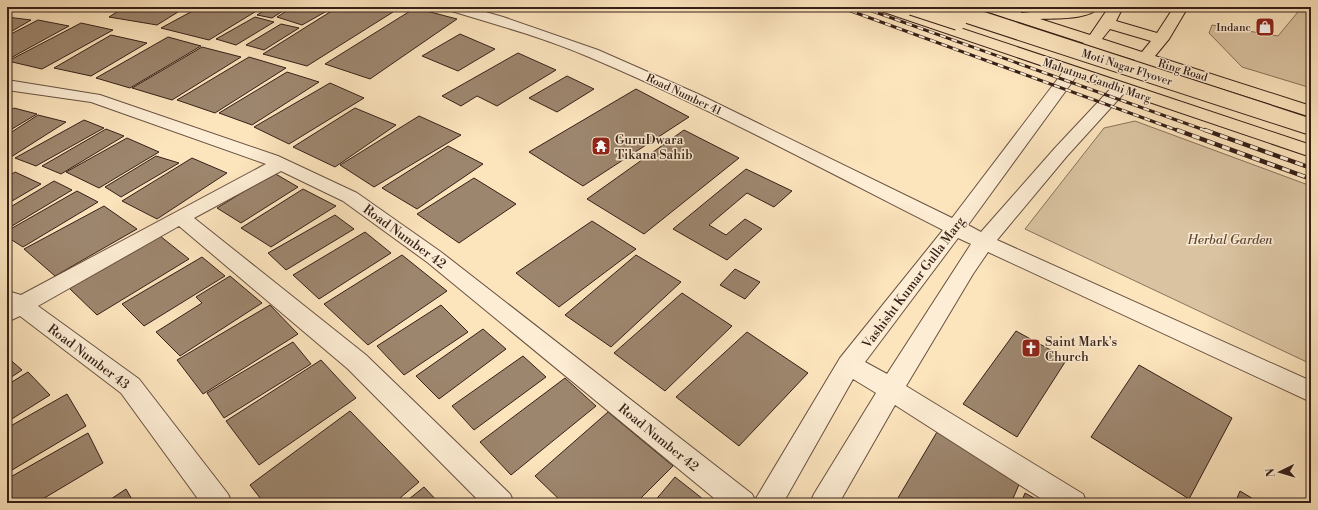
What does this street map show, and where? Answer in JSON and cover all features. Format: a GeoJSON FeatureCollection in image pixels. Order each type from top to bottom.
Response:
{"type":"FeatureCollection","features":[{"type":"Feature","properties":{"kind":"main road","name":"Mahatma Gandhi Marg"},"geometry":{"type":"LineString","coordinates":[[883,7],[1072,71],[1124,83],[1311,151]]}},
{"type":"Feature","properties":{"kind":"main road"},"geometry":{"type":"LineString","coordinates":[[912,7],[1311,137]]}},
{"type":"Feature","properties":{"kind":"main road","name":"Moti Nagar Flyover"},"geometry":{"type":"LineString","coordinates":[[943,7],[1311,126]]}},
{"type":"Feature","properties":{"kind":"main road"},"geometry":{"type":"LineString","coordinates":[[931,24],[955,23],[971,20],[979,13],[977,7]]}},
{"type":"Feature","properties":{"kind":"main road","name":"Ring Road"},"geometry":{"type":"LineString","coordinates":[[987,7],[1015,13],[1093,42],[1311,112]]}},
{"type":"Feature","properties":{"kind":"main road"},"geometry":{"type":"LineString","coordinates":[[1015,13],[1081,12],[1092,7]]}},
{"type":"Feature","properties":{"kind":"main road"},"geometry":{"type":"LineString","coordinates":[[1072,71],[1107,23],[1116,7]]}},
{"type":"Feature","properties":{"kind":"main road"},"geometry":{"type":"LineString","coordinates":[[1124,83],[1144,58],[1162,39],[1180,7]]}},
{"type":"Feature","properties":{"kind":"main road"},"geometry":{"type":"LineString","coordinates":[[1107,23],[1162,39]]}},
{"type":"Feature","properties":{"kind":"main road"},"geometry":{"type":"LineString","coordinates":[[1311,126],[1309,132],[1311,137]]}},
{"type":"Feature","properties":{"kind":"street","name":"Road Number 41"},"geometry":{"type":"LineString","coordinates":[[453,7],[498,20],[594,53],[692,98],[984,242],[1311,392]]}},
{"type":"Feature","properties":{"kind":"street","name":"Vashisht Kumar Gulla Marg"},"geometry":{"type":"LineString","coordinates":[[768,503],[849,365],[955,228],[1072,71]]}},
{"type":"Feature","properties":{"kind":"street"},"geometry":{"type":"LineString","coordinates":[[824,503],[891,389],[965,269],[984,242],[1061,152],[1124,83]]}},
{"type":"Feature","properties":{"kind":"street","name":"Road Number 42"},"geometry":{"type":"LineString","coordinates":[[7,85],[94,98],[280,164],[350,197],[434,257],[742,503]]}},
{"type":"Feature","properties":{"kind":"street"},"geometry":{"type":"LineString","coordinates":[[12,306],[280,164]]}},
{"type":"Feature","properties":{"kind":"street"},"geometry":{"type":"LineString","coordinates":[[180,217],[357,362],[500,503]]}},
{"type":"Feature","properties":{"kind":"street","name":"Road Number 43"},"geometry":{"type":"LineString","coordinates":[[12,306],[130,386],[218,503]]}},
{"type":"Feature","properties":{"kind":"street"},"geometry":{"type":"LineString","coordinates":[[849,365],[891,389],[1073,503]]}},
{"type":"Feature","properties":{"kind":"green space"},"geometry":{"type":"Polygon","coordinates":[[[1302,7],[1311,7],[1311,88],[1242,67],[1209,33],[1212,25],[1278,36],[1302,7]]]}},
{"type":"Feature","properties":{"kind":"green space","name":"Herbal Garden"},"geometry":{"type":"Polygon","coordinates":[[[1135,121],[1311,186],[1311,364],[1025,229],[1104,128],[1135,121]]]}},
{"type":"Feature","properties":{"kind":"building"},"geometry":{"type":"Polygon","coordinates":[[[125,7],[186,7],[157,25],[109,17],[125,7]]]}},
{"type":"Feature","properties":{"kind":"building"},"geometry":{"type":"Polygon","coordinates":[[[200,7],[263,7],[209,40],[161,28],[200,7]]]}},
{"type":"Feature","properties":{"kind":"building"},"geometry":{"type":"Polygon","coordinates":[[[270,7],[289,7],[272,18],[257,15],[270,7]]]}},
{"type":"Feature","properties":{"kind":"building"},"geometry":{"type":"Polygon","coordinates":[[[293,7],[334,7],[302,25],[277,17],[293,7]]]}},
{"type":"Feature","properties":{"kind":"building"},"geometry":{"type":"Polygon","coordinates":[[[338,7],[374,7],[393,12],[307,66],[263,54],[338,7]]]}},
{"type":"Feature","properties":{"kind":"building"},"geometry":{"type":"Polygon","coordinates":[[[415,8],[457,19],[370,79],[325,64],[415,8]]]}},
{"type":"Feature","properties":{"kind":"building"},"geometry":{"type":"Polygon","coordinates":[[[7,17],[31,20],[7,34],[7,17]]]}},
{"type":"Feature","properties":{"kind":"building"},"geometry":{"type":"Polygon","coordinates":[[[255,17],[274,22],[236,45],[216,39],[255,17]]]}},
{"type":"Feature","properties":{"kind":"building"},"geometry":{"type":"Polygon","coordinates":[[[38,20],[69,26],[7,60],[7,36],[38,20]]]}},
{"type":"Feature","properties":{"kind":"building"},"geometry":{"type":"Polygon","coordinates":[[[81,23],[113,30],[42,69],[8,61],[81,23]]]}},
{"type":"Feature","properties":{"kind":"building"},"geometry":{"type":"Polygon","coordinates":[[[281,24],[299,28],[264,50],[246,45],[281,24]]]}},
{"type":"Feature","properties":{"kind":"building"},"geometry":{"type":"Polygon","coordinates":[[[460,34],[495,49],[458,71],[422,56],[460,34]]]}},
{"type":"Feature","properties":{"kind":"building"},"geometry":{"type":"Polygon","coordinates":[[[111,35],[147,43],[91,76],[54,68],[111,35]]]}},
{"type":"Feature","properties":{"kind":"building"},"geometry":{"type":"Polygon","coordinates":[[[168,37],[201,46],[130,88],[96,78],[168,37]]]}},
{"type":"Feature","properties":{"kind":"building"},"geometry":{"type":"Polygon","coordinates":[[[202,47],[241,57],[172,100],[132,88],[202,47]]]}},
{"type":"Feature","properties":{"kind":"building"},"geometry":{"type":"Polygon","coordinates":[[[518,53],[556,70],[497,106],[477,96],[461,106],[442,96],[518,53]]]}},
{"type":"Feature","properties":{"kind":"building"},"geometry":{"type":"Polygon","coordinates":[[[249,57],[286,68],[215,113],[177,100],[249,57]]]}},
{"type":"Feature","properties":{"kind":"building"},"geometry":{"type":"Polygon","coordinates":[[[287,72],[319,82],[252,125],[219,113],[287,72]]]}},
{"type":"Feature","properties":{"kind":"building"},"geometry":{"type":"Polygon","coordinates":[[[567,76],[594,89],[557,112],[529,98],[567,76]]]}},
{"type":"Feature","properties":{"kind":"building"},"geometry":{"type":"Polygon","coordinates":[[[330,83],[364,98],[289,144],[254,127],[330,83]]]}},
{"type":"Feature","properties":{"kind":"building"},"geometry":{"type":"Polygon","coordinates":[[[636,89],[689,117],[583,186],[529,152],[636,89]]]}},
{"type":"Feature","properties":{"kind":"building"},"geometry":{"type":"Polygon","coordinates":[[[14,108],[37,114],[7,132],[7,112],[14,108]]]}},
{"type":"Feature","properties":{"kind":"building"},"geometry":{"type":"Polygon","coordinates":[[[355,108],[396,125],[335,167],[293,147],[355,108]]]}},
{"type":"Feature","properties":{"kind":"building"},"geometry":{"type":"Polygon","coordinates":[[[38,115],[66,122],[11,157],[7,156],[7,135],[38,115]]]}},
{"type":"Feature","properties":{"kind":"building"},"geometry":{"type":"Polygon","coordinates":[[[419,116],[461,135],[374,187],[340,165],[419,116]]]}},
{"type":"Feature","properties":{"kind":"building"},"geometry":{"type":"Polygon","coordinates":[[[84,120],[104,128],[36,166],[15,158],[84,120]]]}},
{"type":"Feature","properties":{"kind":"building"},"geometry":{"type":"Polygon","coordinates":[[[106,129],[124,136],[61,174],[42,166],[106,129]]]}},
{"type":"Feature","properties":{"kind":"building"},"geometry":{"type":"Polygon","coordinates":[[[684,130],[739,158],[644,234],[587,199],[684,130]]]}},
{"type":"Feature","properties":{"kind":"building"},"geometry":{"type":"Polygon","coordinates":[[[127,138],[159,152],[99,188],[66,172],[127,138]]]}},
{"type":"Feature","properties":{"kind":"building"},"geometry":{"type":"Polygon","coordinates":[[[448,146],[483,164],[417,209],[382,188],[448,146]]]}},
{"type":"Feature","properties":{"kind":"building"},"geometry":{"type":"Polygon","coordinates":[[[156,156],[179,163],[121,197],[105,187],[156,156]]]}},
{"type":"Feature","properties":{"kind":"building"},"geometry":{"type":"Polygon","coordinates":[[[192,158],[227,173],[157,219],[122,201],[192,158]]]}},
{"type":"Feature","properties":{"kind":"building"},"geometry":{"type":"Polygon","coordinates":[[[746,169],[792,191],[774,207],[747,193],[709,225],[726,235],[745,219],[762,229],[727,260],[673,229],[746,169]]]}},
{"type":"Feature","properties":{"kind":"building"},"geometry":{"type":"Polygon","coordinates":[[[15,172],[41,184],[7,204],[7,177],[15,172]]]}},
{"type":"Feature","properties":{"kind":"building"},"geometry":{"type":"Polygon","coordinates":[[[274,173],[298,187],[241,223],[217,208],[274,173]]]}},
{"type":"Feature","properties":{"kind":"building"},"geometry":{"type":"Polygon","coordinates":[[[474,178],[516,204],[459,243],[417,214],[474,178]]]}},
{"type":"Feature","properties":{"kind":"building"},"geometry":{"type":"Polygon","coordinates":[[[54,181],[72,190],[7,229],[7,209],[54,181]]]}},
{"type":"Feature","properties":{"kind":"building"},"geometry":{"type":"Polygon","coordinates":[[[303,189],[336,206],[271,247],[241,228],[303,189]]]}},
{"type":"Feature","properties":{"kind":"building"},"geometry":{"type":"Polygon","coordinates":[[[77,191],[98,202],[23,247],[7,237],[7,231],[77,191]]]}},
{"type":"Feature","properties":{"kind":"building"},"geometry":{"type":"Polygon","coordinates":[[[104,206],[137,229],[55,276],[24,249],[104,206]]]}},
{"type":"Feature","properties":{"kind":"building"},"geometry":{"type":"Polygon","coordinates":[[[335,215],[354,229],[286,270],[268,253],[335,215]]]}},
{"type":"Feature","properties":{"kind":"building"},"geometry":{"type":"Polygon","coordinates":[[[592,221],[636,249],[559,307],[516,273],[592,221]]]}},
{"type":"Feature","properties":{"kind":"building"},"geometry":{"type":"Polygon","coordinates":[[[365,232],[391,253],[319,299],[293,275],[365,232]]]}},
{"type":"Feature","properties":{"kind":"building"},"geometry":{"type":"Polygon","coordinates":[[[160,236],[189,259],[97,315],[69,288],[160,236]]]}},
{"type":"Feature","properties":{"kind":"building"},"geometry":{"type":"Polygon","coordinates":[[[402,255],[447,291],[368,345],[324,304],[402,255]]]}},
{"type":"Feature","properties":{"kind":"building"},"geometry":{"type":"Polygon","coordinates":[[[636,255],[681,282],[611,347],[565,315],[636,255]]]}},
{"type":"Feature","properties":{"kind":"building"},"geometry":{"type":"Polygon","coordinates":[[[202,257],[225,276],[144,326],[122,304],[202,257]]]}},
{"type":"Feature","properties":{"kind":"building"},"geometry":{"type":"Polygon","coordinates":[[[735,269],[760,282],[745,299],[720,285],[735,269]]]}},
{"type":"Feature","properties":{"kind":"building"},"geometry":{"type":"Polygon","coordinates":[[[230,276],[262,303],[180,356],[156,332],[202,303],[196,297],[230,276]]]}},
{"type":"Feature","properties":{"kind":"building"},"geometry":{"type":"Polygon","coordinates":[[[682,293],[732,326],[665,391],[614,353],[682,293]]]}},
{"type":"Feature","properties":{"kind":"building"},"geometry":{"type":"Polygon","coordinates":[[[270,305],[298,334],[203,394],[177,360],[270,305]]]}},
{"type":"Feature","properties":{"kind":"building"},"geometry":{"type":"Polygon","coordinates":[[[441,305],[468,332],[404,375],[377,346],[441,305]]]}},
{"type":"Feature","properties":{"kind":"building"},"geometry":{"type":"Polygon","coordinates":[[[483,329],[506,349],[439,399],[416,376],[483,329]]]}},
{"type":"Feature","properties":{"kind":"building"},"geometry":{"type":"Polygon","coordinates":[[[1016,331],[1067,359],[1017,437],[963,404],[1016,331]]]}},
{"type":"Feature","properties":{"kind":"building"},"geometry":{"type":"Polygon","coordinates":[[[747,332],[808,373],[739,446],[676,397],[747,332]]]}},
{"type":"Feature","properties":{"kind":"building"},"geometry":{"type":"Polygon","coordinates":[[[293,342],[311,364],[224,418],[207,393],[293,342]]]}},
{"type":"Feature","properties":{"kind":"building"},"geometry":{"type":"Polygon","coordinates":[[[523,356],[546,377],[474,430],[452,406],[523,356]]]}},
{"type":"Feature","properties":{"kind":"building"},"geometry":{"type":"Polygon","coordinates":[[[7,357],[22,370],[7,380],[7,357]]]}},
{"type":"Feature","properties":{"kind":"building"},"geometry":{"type":"Polygon","coordinates":[[[321,360],[356,398],[259,465],[226,421],[321,360]]]}},
{"type":"Feature","properties":{"kind":"building"},"geometry":{"type":"Polygon","coordinates":[[[1139,365],[1232,418],[1189,499],[1091,437],[1139,365]]]}},
{"type":"Feature","properties":{"kind":"building"},"geometry":{"type":"Polygon","coordinates":[[[28,372],[50,395],[7,422],[7,385],[28,372]]]}},
{"type":"Feature","properties":{"kind":"building"},"geometry":{"type":"Polygon","coordinates":[[[565,378],[596,406],[511,475],[480,442],[565,378]]]}},
{"type":"Feature","properties":{"kind":"building"},"geometry":{"type":"Polygon","coordinates":[[[67,394],[86,426],[7,473],[7,428],[67,394]]]}},
{"type":"Feature","properties":{"kind":"building"},"geometry":{"type":"Polygon","coordinates":[[[350,411],[419,482],[394,503],[264,503],[250,485],[350,411]]]}},
{"type":"Feature","properties":{"kind":"building"},"geometry":{"type":"Polygon","coordinates":[[[608,412],[673,466],[636,503],[563,503],[535,476],[608,412]]]}},
{"type":"Feature","properties":{"kind":"building"},"geometry":{"type":"Polygon","coordinates":[[[937,432],[1021,480],[1011,503],[895,503],[937,432]]]}},
{"type":"Feature","properties":{"kind":"building"},"geometry":{"type":"Polygon","coordinates":[[[88,433],[103,463],[36,503],[7,503],[7,479],[88,433]]]}},
{"type":"Feature","properties":{"kind":"building"},"geometry":{"type":"Polygon","coordinates":[[[675,477],[708,503],[653,503],[675,477]]]}},
{"type":"Feature","properties":{"kind":"building"},"geometry":{"type":"Polygon","coordinates":[[[424,487],[439,503],[404,503],[424,487]]]}},
{"type":"Feature","properties":{"kind":"building"},"geometry":{"type":"Polygon","coordinates":[[[126,489],[134,503],[105,503],[126,489]]]}},
{"type":"Feature","properties":{"kind":"building"},"geometry":{"type":"Polygon","coordinates":[[[1240,491],[1260,503],[1235,503],[1240,491]]]}},
{"type":"Feature","properties":{"kind":"building"},"geometry":{"type":"Polygon","coordinates":[[[1025,493],[1043,503],[1021,503],[1025,493]]]}},
{"type":"Feature","properties":{"kind":"railway"},"geometry":{"type":"LineString","coordinates":[[840,7],[1179,131]]}},
{"type":"Feature","properties":{"kind":"railway"},"geometry":{"type":"LineString","coordinates":[[861,7],[1207,131]]}},
{"type":"Feature","properties":{"kind":"railway"},"geometry":{"type":"LineString","coordinates":[[1177,130],[1311,179]]}},
{"type":"Feature","properties":{"kind":"railway"},"geometry":{"type":"LineString","coordinates":[[1205,130],[1311,168]]}},
{"type":"Feature","properties":{"kind":"place","name":"Indane"},"geometry":{"type":"Point","coordinates":[1265,27]}},
{"type":"Feature","properties":{"kind":"place","name":"GuruDwara Tikana Sahib"},"geometry":{"type":"Point","coordinates":[601,146]}},
{"type":"Feature","properties":{"kind":"place","name":"Saint Mark's Church"},"geometry":{"type":"Point","coordinates":[1031,348]}}]}
